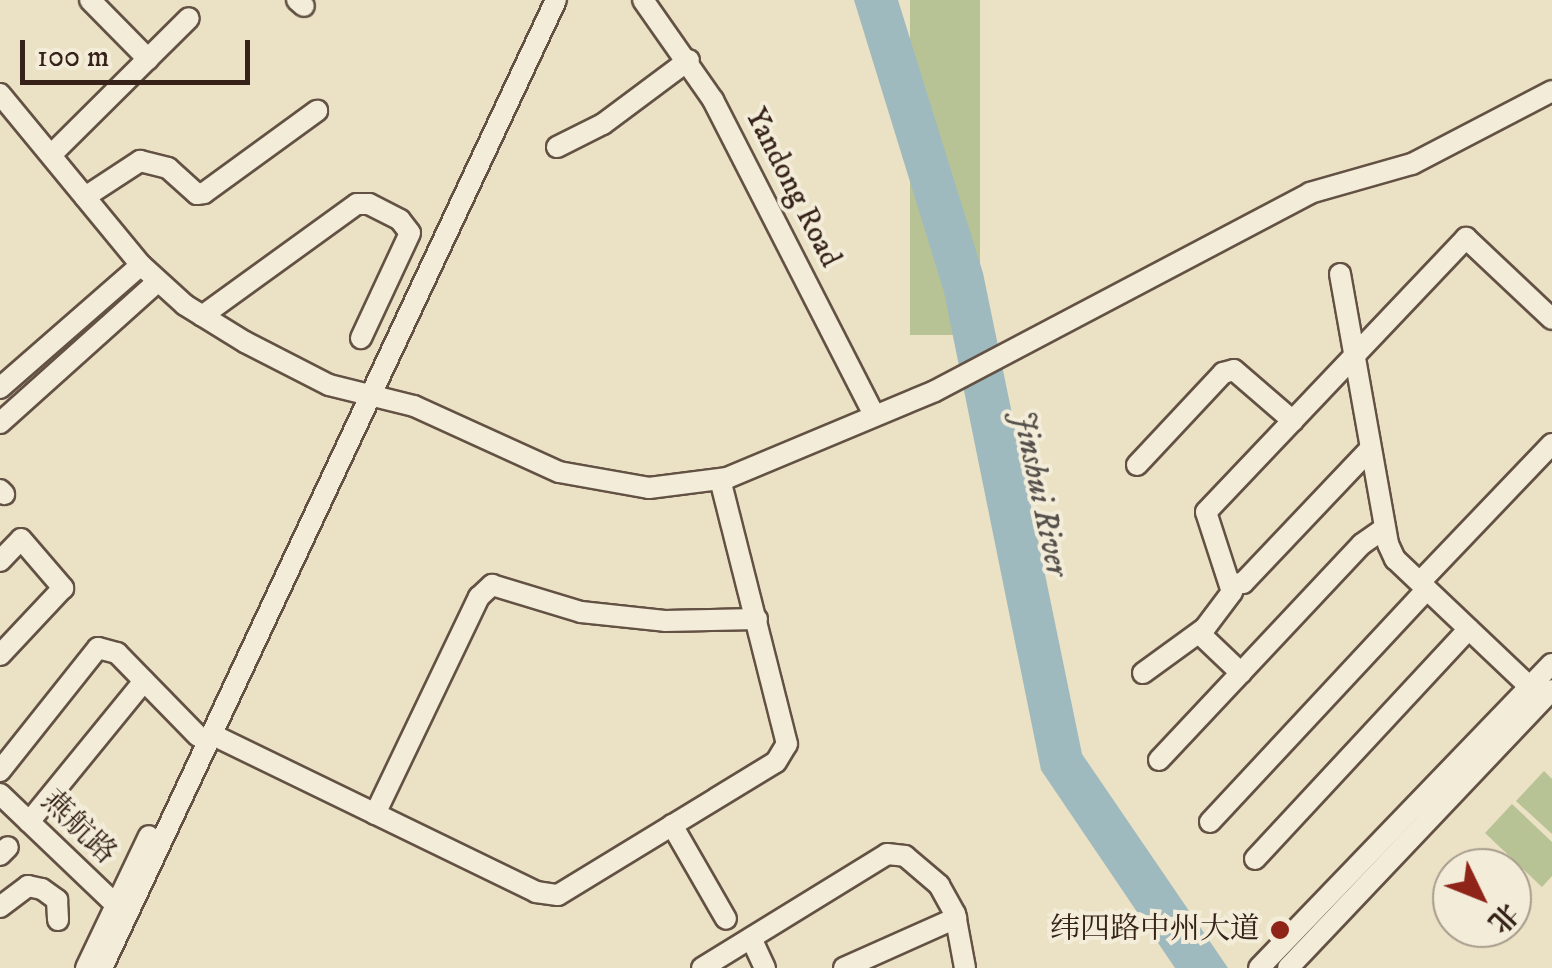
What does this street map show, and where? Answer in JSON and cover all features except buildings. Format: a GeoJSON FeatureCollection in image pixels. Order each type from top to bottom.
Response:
{"type":"FeatureCollection","features":[{"type":"Feature","properties":{"kind":"street"},"geometry":{"type":"LineString","coordinates":[[90,0],[148,58]]}},
{"type":"Feature","properties":{"kind":"street"},"geometry":{"type":"LineString","coordinates":[[102,968],[309,502],[340,454],[556,0]]}},
{"type":"Feature","properties":{"kind":"street","name":"Yandong Road"},"geometry":{"type":"LineString","coordinates":[[643,0],[689,60],[873,412]]}},
{"type":"Feature","properties":{"kind":"street"},"geometry":{"type":"LineString","coordinates":[[51,155],[188,18]]}},
{"type":"Feature","properties":{"kind":"street"},"geometry":{"type":"LineString","coordinates":[[557,146],[603,124],[689,60]]}},
{"type":"Feature","properties":{"kind":"street"},"geometry":{"type":"LineString","coordinates":[[0,94],[141,265],[202,316],[328,386],[414,406],[559,472],[649,488],[720,480],[873,412],[935,391],[1310,193],[1412,164],[1552,90]]}},
{"type":"Feature","properties":{"kind":"street"},"geometry":{"type":"LineString","coordinates":[[85,197],[140,161],[168,168],[190,190],[204,193],[317,111]]}},
{"type":"Feature","properties":{"kind":"street"},"geometry":{"type":"LineString","coordinates":[[202,316],[357,204],[369,204],[400,220],[410,233],[361,338]]}},
{"type":"Feature","properties":{"kind":"street"},"geometry":{"type":"LineString","coordinates":[[1143,673],[1199,633],[1227,601],[1232,584],[1206,512],[1466,238],[1552,320]]}},
{"type":"Feature","properties":{"kind":"street"},"geometry":{"type":"LineString","coordinates":[[0,388],[141,265]]}},
{"type":"Feature","properties":{"kind":"street"},"geometry":{"type":"LineString","coordinates":[[1340,274],[1382,530],[1394,559],[1530,687]]}},
{"type":"Feature","properties":{"kind":"street"},"geometry":{"type":"LineString","coordinates":[[0,423],[158,281]]}},
{"type":"Feature","properties":{"kind":"street"},"geometry":{"type":"LineString","coordinates":[[1136,464],[1234,370],[1293,421]]}},
{"type":"Feature","properties":{"kind":"street"},"geometry":{"type":"LineString","coordinates":[[1210,822],[1552,444]]}},
{"type":"Feature","properties":{"kind":"street"},"geometry":{"type":"LineString","coordinates":[[1232,584],[1243,583],[1369,450]]}},
{"type":"Feature","properties":{"kind":"street"},"geometry":{"type":"LineString","coordinates":[[2,764],[98,648],[117,654],[205,735],[548,897],[776,762],[788,744],[720,480]]}},
{"type":"Feature","properties":{"kind":"street"},"geometry":{"type":"LineString","coordinates":[[1159,760],[1362,544],[1382,530]]}},
{"type":"Feature","properties":{"kind":"street"},"geometry":{"type":"LineString","coordinates":[[0,561],[20,540],[62,588],[0,656]]}},
{"type":"Feature","properties":{"kind":"street"},"geometry":{"type":"LineString","coordinates":[[376,814],[479,596],[492,585],[581,612],[665,621],[757,619]]}},
{"type":"Feature","properties":{"kind":"street"},"geometry":{"type":"LineString","coordinates":[[1255,860],[1468,629]]}},
{"type":"Feature","properties":{"kind":"street"},"geometry":{"type":"LineString","coordinates":[[1199,633],[1241,672]]}},
{"type":"Feature","properties":{"kind":"street"},"geometry":{"type":"LineString","coordinates":[[1259,968],[1552,664]]}},
{"type":"Feature","properties":{"kind":"street"},"geometry":{"type":"LineString","coordinates":[[30,822],[144,680]]}},
{"type":"Feature","properties":{"kind":"street"},"geometry":{"type":"LineString","coordinates":[[1288,968],[1552,690]]}},
{"type":"Feature","properties":{"kind":"street"},"geometry":{"type":"LineString","coordinates":[[86,968],[205,735]]}},
{"type":"Feature","properties":{"kind":"street","name":"燕航路"},"geometry":{"type":"LineString","coordinates":[[0,794],[116,904]]}},
{"type":"Feature","properties":{"kind":"street"},"geometry":{"type":"LineString","coordinates":[[672,825],[726,919]]}},
{"type":"Feature","properties":{"kind":"street"},"geometry":{"type":"LineString","coordinates":[[702,968],[887,854],[926,870],[956,918],[965,968]]}},
{"type":"Feature","properties":{"kind":"street"},"geometry":{"type":"LineString","coordinates":[[0,907],[28,886],[42,888],[56,900],[58,920]]}},
{"type":"Feature","properties":{"kind":"street"},"geometry":{"type":"LineString","coordinates":[[844,968],[956,918]]}},
{"type":"Feature","properties":{"kind":"street"},"geometry":{"type":"LineString","coordinates":[[751,938],[765,968]]}},
{"type":"Feature","properties":{"kind":"green space"},"geometry":{"type":"Polygon","coordinates":[[[910,0],[980,0],[980,335],[910,335],[910,0]]]}},
{"type":"Feature","properties":{"kind":"green space"},"geometry":{"type":"Polygon","coordinates":[[[1544,771],[1552,779],[1552,834],[1516,801],[1544,771]]]}},
{"type":"Feature","properties":{"kind":"green space"},"geometry":{"type":"Polygon","coordinates":[[[1512,804],[1552,842],[1552,876],[1542,887],[1532,878],[1532,848],[1501,848],[1485,833],[1512,804]]]}},
{"type":"Feature","properties":{"kind":"water"},"geometry":{"type":"Polygon","coordinates":[[[854,0],[898,0],[983,273],[1082,754],[1228,968],[1175,968],[1041,770],[944,292],[854,0]]]}},
{"type":"Feature","properties":{"kind":"place","name":"纬四路中州大道"},"geometry":{"type":"Point","coordinates":[1280,930]}},
{"type":"Feature","properties":{"kind":"water label","name":"Jinshui River"},"geometry":{"type":"Point","coordinates":[1039,493]}}]}
